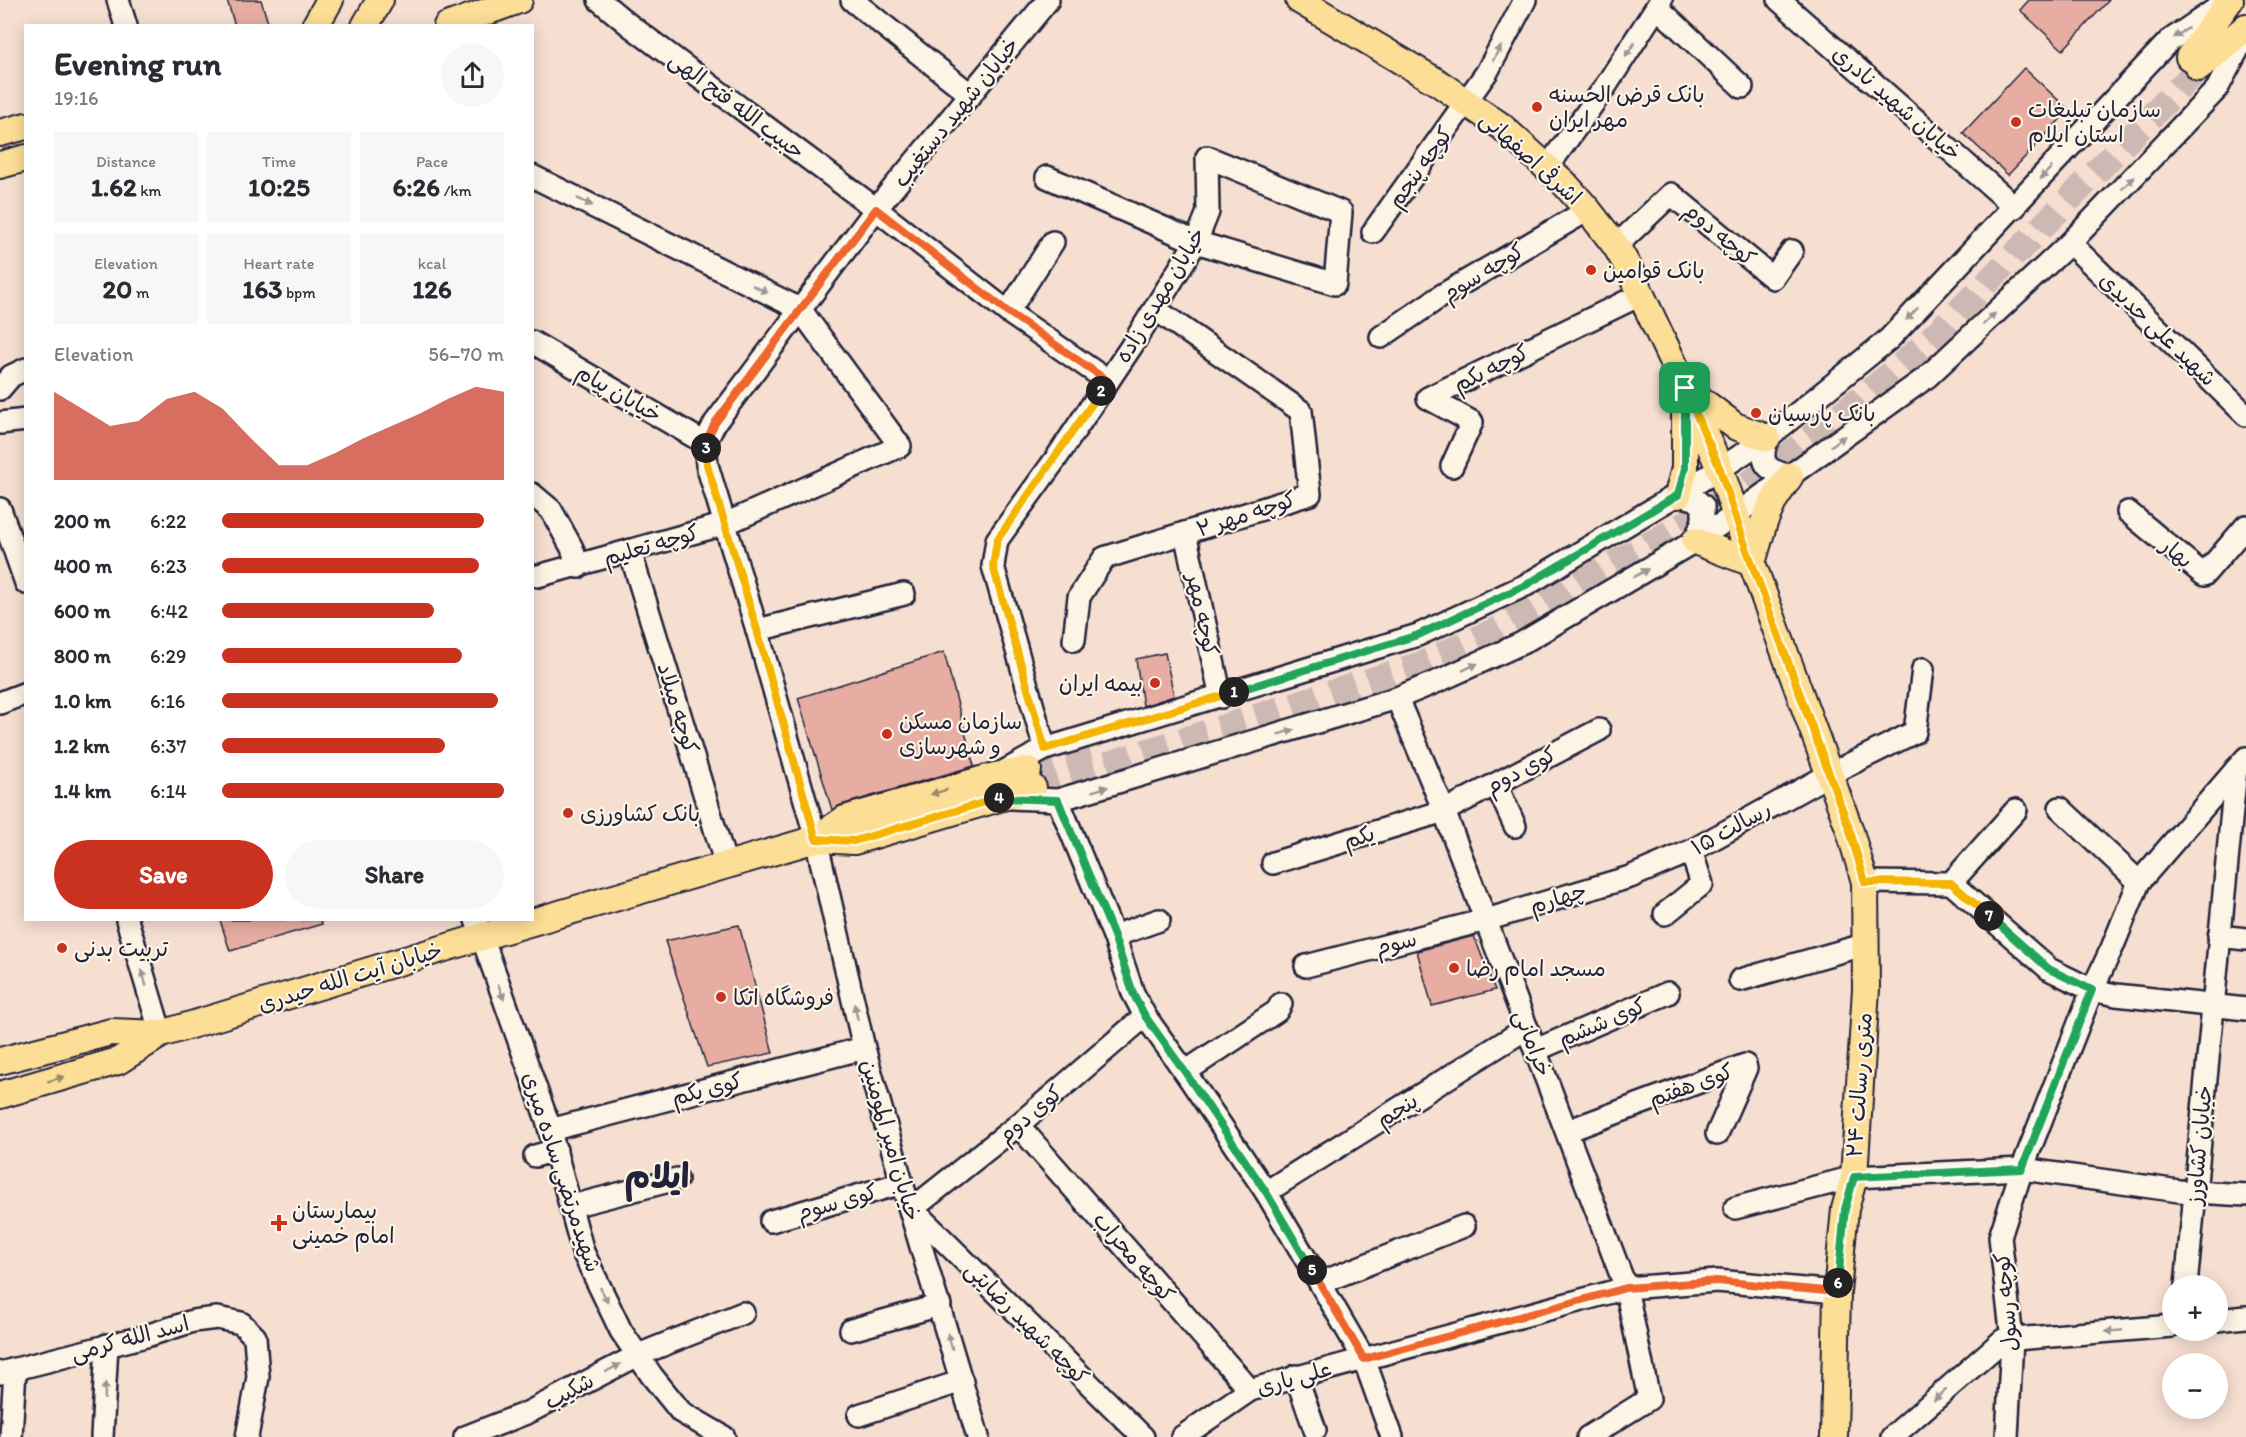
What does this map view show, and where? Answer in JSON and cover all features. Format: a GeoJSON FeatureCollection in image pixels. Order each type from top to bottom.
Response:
{"type":"FeatureCollection","features":[{"type":"Feature","properties":{"kind":"main road"},"geometry":{"type":"LineString","coordinates":[[316,24],[330,0]]}},
{"type":"Feature","properties":{"kind":"main road"},"geometry":{"type":"LineString","coordinates":[[366,24],[380,0]]}},
{"type":"Feature","properties":{"kind":"main road"},"geometry":{"type":"LineString","coordinates":[[453,24],[519,0]]}},
{"type":"Feature","properties":{"kind":"main road","name":"اشرفی اصفهانی"},"geometry":{"type":"LineString","coordinates":[[1300,0],[1437,82],[1501,126],[1588,210],[1616,246],[1642,294],[1720,469],[1752,563]]}},
{"type":"Feature","properties":{"kind":"main road"},"geometry":{"type":"LineString","coordinates":[[2230,0],[2194,62],[2246,27]]}},
{"type":"Feature","properties":{"kind":"main road"},"geometry":{"type":"LineString","coordinates":[[0,133],[24,127]]}},
{"type":"Feature","properties":{"kind":"main road"},"geometry":{"type":"LineString","coordinates":[[0,165],[24,159]]}},
{"type":"Feature","properties":{"kind":"main road"},"geometry":{"type":"LineString","coordinates":[[1685,388],[1736,426],[1767,438]]}},
{"type":"Feature","properties":{"kind":"main road"},"geometry":{"type":"LineString","coordinates":[[1678,495],[1685,468],[1685,388]]}},
{"type":"Feature","properties":{"kind":"main road"},"geometry":{"type":"LineString","coordinates":[[1695,541],[1752,563],[1764,522],[1774,500],[1790,476]]}},
{"type":"Feature","properties":{"kind":"main road","name":"۲۴ متری رسالت"},"geometry":{"type":"LineString","coordinates":[[1752,563],[1830,774],[1865,882],[1867,944],[1854,1177],[1845,1209],[1837,1292],[1834,1437]]}},
{"type":"Feature","properties":{"kind":"main road","name":"خیابان آیت الله حیدری"},"geometry":{"type":"LineString","coordinates":[[534,914],[726,866],[816,839],[854,841],[998,787],[1030,779]]}},
{"type":"Feature","properties":{"kind":"main road","name":"خیابان آیت الله حیدری"},"geometry":{"type":"LineString","coordinates":[[0,1095],[118,1061],[161,1034],[479,928],[507,921]]}},
{"type":"Feature","properties":{"kind":"main road","name":"خیابان آیت الله حیدری"},"geometry":{"type":"LineString","coordinates":[[0,1061],[111,1032],[161,1034]]}},
{"type":"Feature","properties":{"kind":"street"},"geometry":{"type":"LineString","coordinates":[[118,0],[125,24]]}},
{"type":"Feature","properties":{"kind":"street","name":"حبیب الله فتح الهی"},"geometry":{"type":"LineString","coordinates":[[599,0],[876,209],[1008,312],[1108,381]]}},
{"type":"Feature","properties":{"kind":"street"},"geometry":{"type":"LineString","coordinates":[[852,0],[971,95]]}},
{"type":"Feature","properties":{"kind":"street","name":"خیابان شهید دستغیب"},"geometry":{"type":"LineString","coordinates":[[705,443],[715,423],[876,209],[1048,0]]}},
{"type":"Feature","properties":{"kind":"street","name":"کوچه پنجم"},"geometry":{"type":"LineString","coordinates":[[1373,232],[1467,103],[1487,72],[1525,0]]}},
{"type":"Feature","properties":{"kind":"street","name":"خیابان شهید نادری"},"geometry":{"type":"LineString","coordinates":[[1779,0],[2014,207]]}},
{"type":"Feature","properties":{"kind":"street"},"geometry":{"type":"LineString","coordinates":[[998,787],[1045,749],[1418,635],[1526,585],[1720,469],[1767,438],[1888,339],[2169,41],[2230,0]]}},
{"type":"Feature","properties":{"kind":"street"},"geometry":{"type":"LineString","coordinates":[[1547,168],[1600,96],[1659,3],[1742,87]]}},
{"type":"Feature","properties":{"kind":"street"},"geometry":{"type":"LineString","coordinates":[[998,787],[1058,800],[1397,698],[1522,643],[1695,541],[1735,515],[1927,377],[2070,243],[2217,89],[2246,34]]}},
{"type":"Feature","properties":{"kind":"street","name":"خیابان مهدی زاده"},"geometry":{"type":"LineString","coordinates":[[1045,749],[993,566],[997,540],[1108,381],[1196,242],[1208,212],[1207,157],[1341,212],[1335,284],[1196,242]]}},
{"type":"Feature","properties":{"kind":"street"},"geometry":{"type":"LineString","coordinates":[[534,177],[800,309]]}},
{"type":"Feature","properties":{"kind":"street"},"geometry":{"type":"LineString","coordinates":[[1047,177],[1196,242]]}},
{"type":"Feature","properties":{"kind":"street","name":"کوچه دوم"},"geometry":{"type":"LineString","coordinates":[[1616,246],[1671,194],[1773,278],[1792,251]]}},
{"type":"Feature","properties":{"kind":"street","name":"کوچه سوم"},"geometry":{"type":"LineString","coordinates":[[1381,337],[1444,294],[1588,210]]}},
{"type":"Feature","properties":{"kind":"street"},"geometry":{"type":"LineString","coordinates":[[1008,312],[1053,242]]}},
{"type":"Feature","properties":{"kind":"street","name":"شهید علی حدیدی"},"geometry":{"type":"LineString","coordinates":[[2070,243],[2246,415]]}},
{"type":"Feature","properties":{"kind":"street","name":"کوچه یکم"},"geometry":{"type":"LineString","coordinates":[[1452,466],[1472,422],[1428,398],[1642,294]]}},
{"type":"Feature","properties":{"kind":"street","name":"کوچه تعلیم"},"geometry":{"type":"LineString","coordinates":[[538,576],[578,567],[725,524],[900,446],[800,309]]}},
{"type":"Feature","properties":{"kind":"street","name":"کوچه مهر ۲"},"geometry":{"type":"LineString","coordinates":[[1074,640],[1079,597],[1104,558],[1310,494],[1301,411],[1155,309]]}},
{"type":"Feature","properties":{"kind":"street","name":"خیابان پیام"},"geometry":{"type":"LineString","coordinates":[[534,343],[705,443]]}},
{"type":"Feature","properties":{"kind":"street"},"geometry":{"type":"LineString","coordinates":[[0,389],[11,376],[24,370]]}},
{"type":"Feature","properties":{"kind":"street"},"geometry":{"type":"LineString","coordinates":[[0,423],[24,420]]}},
{"type":"Feature","properties":{"kind":"street"},"geometry":{"type":"LineString","coordinates":[[1767,438],[1762,455],[1765,462],[1772,470],[1790,476]]}},
{"type":"Feature","properties":{"kind":"street"},"geometry":{"type":"LineString","coordinates":[[705,443],[707,465],[757,630],[816,839]]}},
{"type":"Feature","properties":{"kind":"street"},"geometry":{"type":"LineString","coordinates":[[1678,495],[1695,499],[1703,506],[1703,520],[1695,541]]}},
{"type":"Feature","properties":{"kind":"street"},"geometry":{"type":"LineString","coordinates":[[534,496],[551,510],[572,548],[578,567]]}},
{"type":"Feature","properties":{"kind":"street"},"geometry":{"type":"LineString","coordinates":[[0,509],[20,548],[24,571]]}},
{"type":"Feature","properties":{"kind":"street","name":"بهار"},"geometry":{"type":"LineString","coordinates":[[2128,512],[2204,575],[2246,526]]}},
{"type":"Feature","properties":{"kind":"street","name":"کوچه مهر"},"geometry":{"type":"LineString","coordinates":[[1185,533],[1221,697]]}},
{"type":"Feature","properties":{"kind":"street","name":"کوچه میلاد"},"geometry":{"type":"LineString","coordinates":[[630,551],[726,866]]}},
{"type":"Feature","properties":{"kind":"street"},"geometry":{"type":"LineString","coordinates":[[757,630],[904,594]]}},
{"type":"Feature","properties":{"kind":"street","name":"رسالت ۱۵"},"geometry":{"type":"LineString","coordinates":[[1630,877],[1691,851],[1830,774],[1915,732],[1923,669]]}},
{"type":"Feature","properties":{"kind":"street"},"geometry":{"type":"LineString","coordinates":[[0,703],[24,694]]}},
{"type":"Feature","properties":{"kind":"street","name":"خرامانی"},"geometry":{"type":"LineString","coordinates":[[1397,698],[1444,811],[1626,1288],[1648,1399],[1588,1437]]}},
{"type":"Feature","properties":{"kind":"street","name":"کوی دوم"},"geometry":{"type":"LineString","coordinates":[[1444,811],[1599,730]]}},
{"type":"Feature","properties":{"kind":"street","name":"کوچه رسول"},"geometry":{"type":"LineString","coordinates":[[2007,1437],[2012,1339],[2000,1237],[2022,1169],[2092,990],[2139,882],[2241,764]]}},
{"type":"Feature","properties":{"kind":"street","name":"خیابان کشاورز"},"geometry":{"type":"LineString","coordinates":[[2187,1275],[2219,936],[2241,764]]}},
{"type":"Feature","properties":{"kind":"street"},"geometry":{"type":"LineString","coordinates":[[1496,784],[1515,826]]}},
{"type":"Feature","properties":{"kind":"street"},"geometry":{"type":"LineString","coordinates":[[1058,800],[1114,936],[1133,993],[1145,1016],[1266,1192],[1320,1283],[1364,1359],[1392,1437]]}},
{"type":"Feature","properties":{"kind":"street"},"geometry":{"type":"LineString","coordinates":[[2060,808],[2139,882]]}},
{"type":"Feature","properties":{"kind":"street"},"geometry":{"type":"LineString","coordinates":[[1951,883],[2016,810]]}},
{"type":"Feature","properties":{"kind":"street","name":"یکم"},"geometry":{"type":"LineString","coordinates":[[1273,863],[1444,811]]}},
{"type":"Feature","properties":{"kind":"street","name":"خیابان امیر المومنین"},"geometry":{"type":"LineString","coordinates":[[816,839],[864,1047],[902,1184],[912,1209],[978,1437]]}},
{"type":"Feature","properties":{"kind":"street"},"geometry":{"type":"LineString","coordinates":[[1665,914],[1702,884],[1691,851]]}},
{"type":"Feature","properties":{"kind":"street","name":"چهارم"},"geometry":{"type":"LineString","coordinates":[[1486,920],[1630,877]]}},
{"type":"Feature","properties":{"kind":"street"},"geometry":{"type":"LineString","coordinates":[[1865,882],[1951,883],[2049,969],[2092,990],[2116,995],[2246,1009]]}},
{"type":"Feature","properties":{"kind":"street"},"geometry":{"type":"LineString","coordinates":[[1114,936],[1159,920]]}},
{"type":"Feature","properties":{"kind":"street","name":"سوم"},"geometry":{"type":"LineString","coordinates":[[1306,966],[1486,920]]}},
{"type":"Feature","properties":{"kind":"street"},"geometry":{"type":"LineString","coordinates":[[127,921],[161,1034]]}},
{"type":"Feature","properties":{"kind":"street","name":"شهیدمرتضی ساده میری"},"geometry":{"type":"LineString","coordinates":[[479,928],[553,1140],[583,1252],[621,1331],[681,1412],[724,1437]]}},
{"type":"Feature","properties":{"kind":"street"},"geometry":{"type":"LineString","coordinates":[[2219,936],[2246,939]]}},
{"type":"Feature","properties":{"kind":"street"},"geometry":{"type":"LineString","coordinates":[[1740,980],[1867,944]]}},
{"type":"Feature","properties":{"kind":"street","name":"کوی ششم"},"geometry":{"type":"LineString","coordinates":[[1536,1050],[1668,993]]}},
{"type":"Feature","properties":{"kind":"street"},"geometry":{"type":"LineString","coordinates":[[1185,1072],[1278,1011],[1281,1004]]}},
{"type":"Feature","properties":{"kind":"street","name":"کوی دوم"},"geometry":{"type":"LineString","coordinates":[[912,1209],[1018,1125],[1145,1016]]}},
{"type":"Feature","properties":{"kind":"street","name":"پنجم"},"geometry":{"type":"LineString","coordinates":[[1266,1192],[1527,1028]]}},
{"type":"Feature","properties":{"kind":"street","name":"کوی یکم"},"geometry":{"type":"LineString","coordinates":[[535,1156],[553,1140],[864,1047]]}},
{"type":"Feature","properties":{"kind":"street","name":"کوی هفتم"},"geometry":{"type":"LineString","coordinates":[[1567,1131],[1745,1065],[1746,1068],[1717,1134]]}},
{"type":"Feature","properties":{"kind":"street","name":"کوچه محراب"},"geometry":{"type":"LineString","coordinates":[[1018,1125],[1250,1390]]}},
{"type":"Feature","properties":{"kind":"street"},"geometry":{"type":"LineString","coordinates":[[1736,1208],[1854,1177],[2022,1169],[2195,1192],[2246,1195]]}},
{"type":"Feature","properties":{"kind":"street"},"geometry":{"type":"LineString","coordinates":[[572,1206],[677,1179]]}},
{"type":"Feature","properties":{"kind":"street","name":"کوی سوم"},"geometry":{"type":"LineString","coordinates":[[771,1221],[902,1184]]}},
{"type":"Feature","properties":{"kind":"street","name":"کوچه شهید رضایتی"},"geometry":{"type":"LineString","coordinates":[[912,1209],[1143,1437]]}},
{"type":"Feature","properties":{"kind":"street"},"geometry":{"type":"LineString","coordinates":[[1320,1283],[1464,1226]]}},
{"type":"Feature","properties":{"kind":"street","name":"علی یاری"},"geometry":{"type":"LineString","coordinates":[[1182,1437],[1208,1430],[1250,1390],[1626,1288],[1717,1281],[1837,1292]]}},
{"type":"Feature","properties":{"kind":"street"},"geometry":{"type":"LineString","coordinates":[[852,1330],[940,1305]]}},
{"type":"Feature","properties":{"kind":"street","name":"شکیب"},"geometry":{"type":"LineString","coordinates":[[465,1437],[529,1412],[638,1355],[743,1313]]}},
{"type":"Feature","properties":{"kind":"street"},"geometry":{"type":"LineString","coordinates":[[2228,1319],[2246,1317]]}},
{"type":"Feature","properties":{"kind":"street","name":"اسد الله کرمی"},"geometry":{"type":"LineString","coordinates":[[8,1371],[193,1321],[217,1318],[241,1323],[255,1337],[258,1377],[247,1437]]}},
{"type":"Feature","properties":{"kind":"street"},"geometry":{"type":"LineString","coordinates":[[1892,1437],[2003,1340],[2162,1327]]}},
{"type":"Feature","properties":{"kind":"street"},"geometry":{"type":"LineString","coordinates":[[102,1437],[107,1345]]}},
{"type":"Feature","properties":{"kind":"street"},"geometry":{"type":"LineString","coordinates":[[8,1371],[11,1437]]}},
{"type":"Feature","properties":{"kind":"street"},"geometry":{"type":"LineString","coordinates":[[1296,1376],[1315,1430]]}},
{"type":"Feature","properties":{"kind":"street"},"geometry":{"type":"LineString","coordinates":[[859,1414],[962,1381]]}},
{"type":"Feature","properties":{"kind":"building"},"geometry":{"type":"Polygon","coordinates":[[[227,0],[261,0],[268,24],[234,24],[227,0]]]}},
{"type":"Feature","properties":{"kind":"building"},"geometry":{"type":"Polygon","coordinates":[[[2029,0],[2109,0],[2063,50],[2020,10],[2029,0]]]}},
{"type":"Feature","properties":{"kind":"building","name":"سازمان تبلیغات استان ایلام"},"geometry":{"type":"Polygon","coordinates":[[[2024,68],[2069,110],[2008,175],[1963,133],[2024,68]]]}},
{"type":"Feature","properties":{"kind":"building","name":"سازمان مسکن و شهرسازی"},"geometry":{"type":"Polygon","coordinates":[[[944,652],[974,766],[841,805],[832,810],[798,698],[944,652]]]}},
{"type":"Feature","properties":{"kind":"building","name":"بیمه ایران"},"geometry":{"type":"Polygon","coordinates":[[[1165,653],[1174,696],[1143,706],[1136,659],[1165,653]]]}},
{"type":"Feature","properties":{"kind":"building"},"geometry":{"type":"Polygon","coordinates":[[[220,921],[321,921],[322,924],[230,951],[220,921]]]}},
{"type":"Feature","properties":{"kind":"building","name":"فروشگاه اتکا"},"geometry":{"type":"Polygon","coordinates":[[[739,925],[773,1053],[707,1067],[665,941],[739,925]]]}},
{"type":"Feature","properties":{"kind":"building","name":"مسجد امام رضا"},"geometry":{"type":"Polygon","coordinates":[[[1474,936],[1495,990],[1432,1006],[1417,951],[1474,936]]]}},
{"type":"Feature","properties":{"kind":"tunnel"},"geometry":{"type":"LineString","coordinates":[[1033,788],[1419,665],[1492,632],[1682,526],[1780,462],[1896,370],[1940,330],[2199,68]]}},
{"type":"Feature","properties":{"kind":"tunnel"},"geometry":{"type":"LineString","coordinates":[[1028,770],[1096,749]]}},
{"type":"Feature","properties":{"kind":"place","name":"بانک قرض الحسنه مهر ایران"},"geometry":{"type":"Point","coordinates":[1537,107]}},
{"type":"Feature","properties":{"kind":"place","name":"سازمان تبلیغات استان ایلام"},"geometry":{"type":"Point","coordinates":[2016,122]}},
{"type":"Feature","properties":{"kind":"place","name":"بانک قوامین"},"geometry":{"type":"Point","coordinates":[1591,270]}},
{"type":"Feature","properties":{"kind":"place","name":"بانک پارسیان"},"geometry":{"type":"Point","coordinates":[1756,413]}},
{"type":"Feature","properties":{"kind":"place","name":"بیمه ایران"},"geometry":{"type":"Point","coordinates":[1155,683]}},
{"type":"Feature","properties":{"kind":"place","name":"سازمان مسکن و شهرسازی"},"geometry":{"type":"Point","coordinates":[887,734]}},
{"type":"Feature","properties":{"kind":"place","name":"بانک کشاورزی"},"geometry":{"type":"Point","coordinates":[568,813]}},
{"type":"Feature","properties":{"kind":"place","name":"تربیت بدنی"},"geometry":{"type":"Point","coordinates":[62,948]}},
{"type":"Feature","properties":{"kind":"place","name":"مسجد امام رضا"},"geometry":{"type":"Point","coordinates":[1454,968]}},
{"type":"Feature","properties":{"kind":"place","name":"فروشگاه اتکا"},"geometry":{"type":"Point","coordinates":[721,997]}},
{"type":"Feature","properties":{"kind":"place","name":"بیمارستان امام خمینی"},"geometry":{"type":"Point","coordinates":[279,1223]}},
{"type":"Feature","properties":{"kind":"district","name":"ایلام"},"geometry":{"type":"Point","coordinates":[657,1176]}},
{"type":"Feature","properties":{"kind":"route"},"geometry":{"type":"LineString","coordinates":[[876,209],[1008,312],[1108,381],[997,540],[993,566],[1045,749],[1418,635],[1526,585],[1678,495],[1685,468],[1685,388],[1720,469],[1744,542],[1849,828],[1865,882],[1951,883],[2049,969],[2092,990],[2022,1169],[1854,1177],[1845,1209],[1837,1292],[1717,1281],[1626,1288],[1364,1359],[1266,1192],[1145,1016],[1133,993],[1114,936],[1058,800],[1001,797],[854,841],[816,839],[757,630],[707,465],[705,443],[715,423],[876,209]]}}]}
